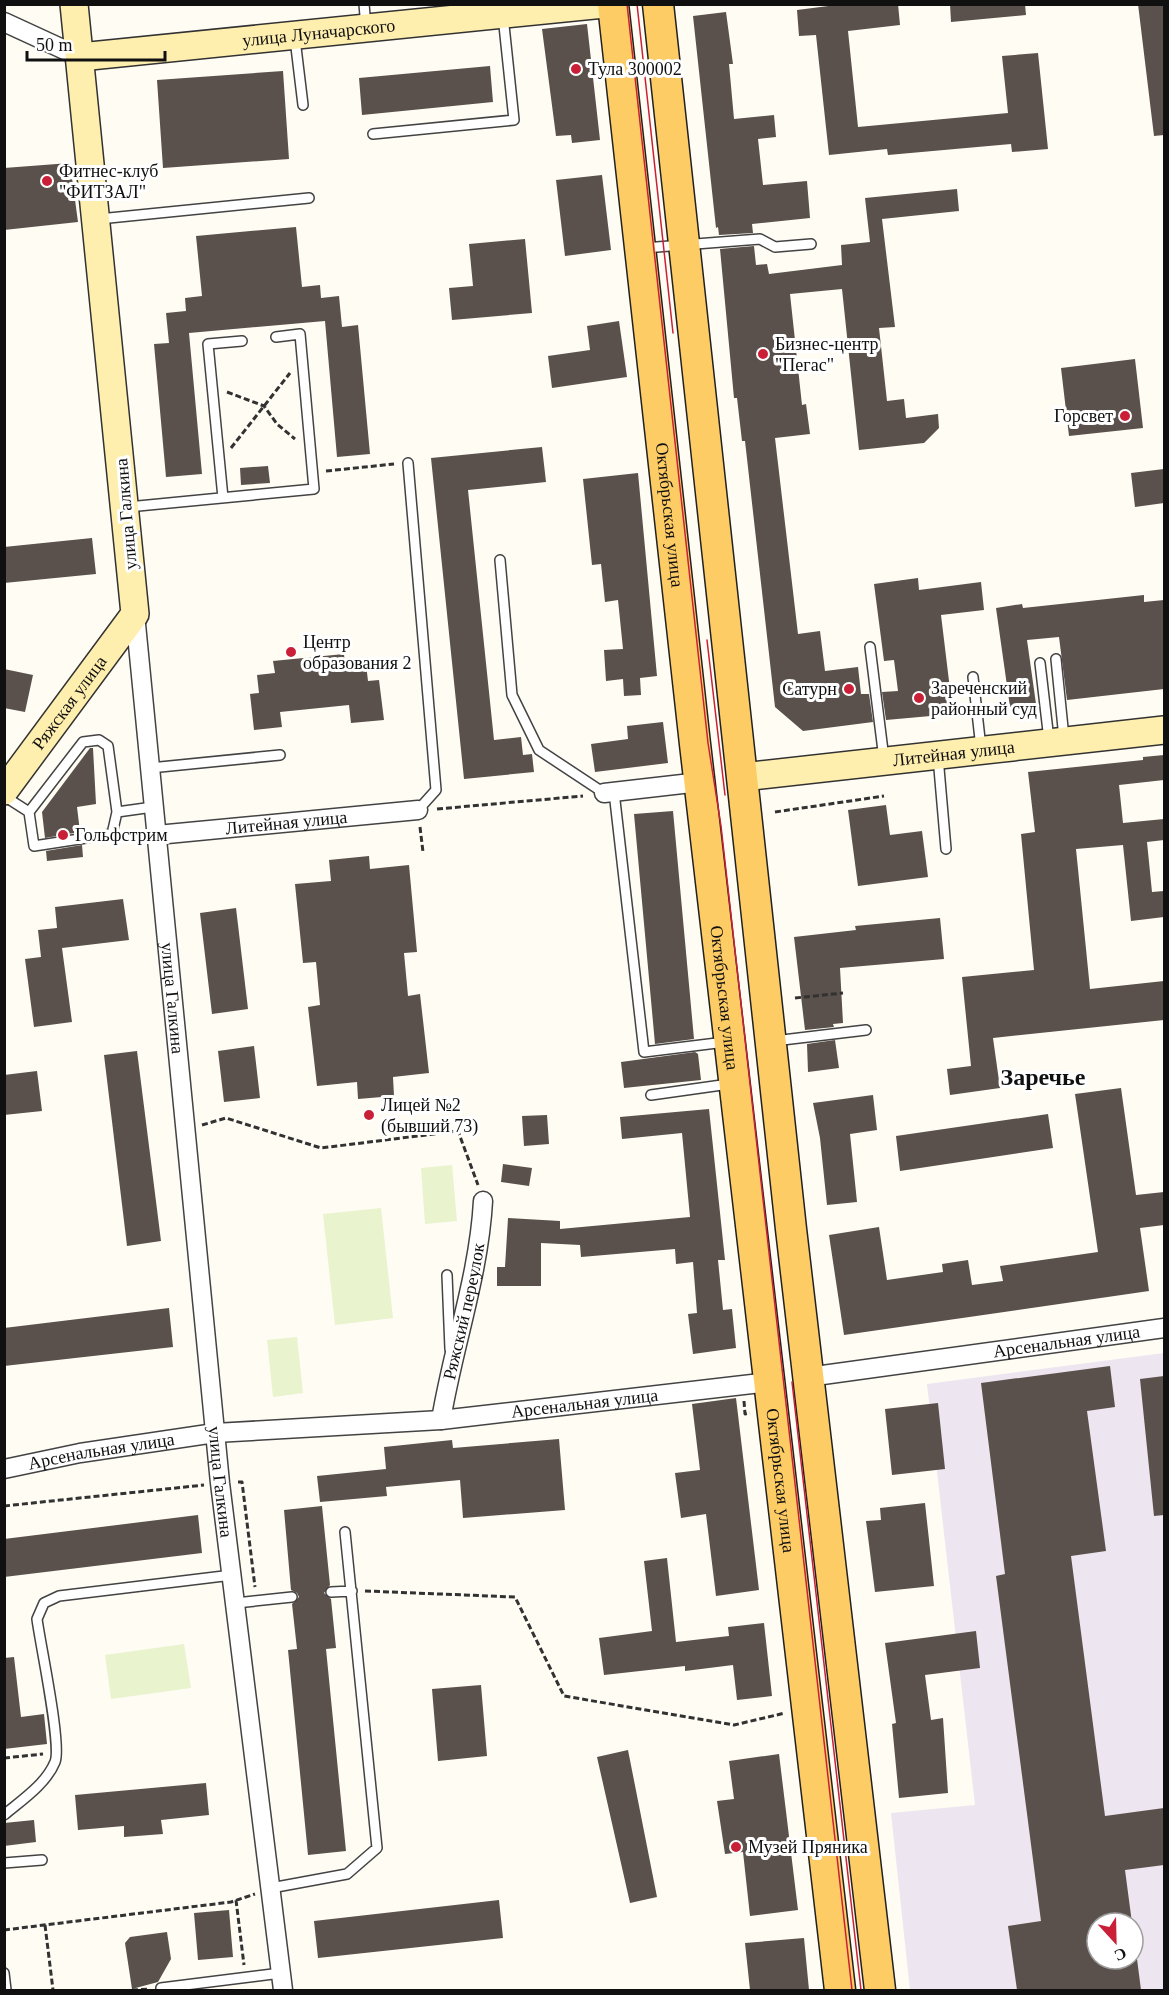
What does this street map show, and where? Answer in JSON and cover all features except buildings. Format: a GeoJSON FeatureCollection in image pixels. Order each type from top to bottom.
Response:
{"type":"FeatureCollection","features":[{"type":"Feature","properties":{"kind":"main road","name":"Октябрьская улица"},"geometry":{"type":"LineString","coordinates":[[613,4],[639,249],[840,1990]]}},
{"type":"Feature","properties":{"kind":"main road"},"geometry":{"type":"LineString","coordinates":[[658,4],[808,1377],[880,1990]]}},
{"type":"Feature","properties":{"kind":"main road"},"geometry":{"type":"LineString","coordinates":[[700,782],[743,777]]}},
{"type":"Feature","properties":{"kind":"main road","name":"Арсенальная улица"},"geometry":{"type":"LineString","coordinates":[[769,1382],[808,1377]]}},
{"type":"Feature","properties":{"kind":"street","name":"улица Галкина"},"geometry":{"type":"LineString","coordinates":[[74,4],[126,507],[153,807],[220,1483],[282,1982]]}},
{"type":"Feature","properties":{"kind":"street","name":"улица Луначарского"},"geometry":{"type":"LineString","coordinates":[[80,57],[295,36],[365,17],[503,14],[604,4]]}},
{"type":"Feature","properties":{"kind":"street"},"geometry":{"type":"LineString","coordinates":[[4,22],[80,57]]}},
{"type":"Feature","properties":{"kind":"street","name":"Ряжская улица"},"geometry":{"type":"LineString","coordinates":[[4,791],[135,614]]}},
{"type":"Feature","properties":{"kind":"street","name":"Литейная улица"},"geometry":{"type":"LineString","coordinates":[[743,777],[1164,730]]}},
{"type":"Feature","properties":{"kind":"street"},"geometry":{"type":"LineString","coordinates":[[609,793],[700,782]]}},
{"type":"Feature","properties":{"kind":"street","name":"Литейная улица"},"geometry":{"type":"LineString","coordinates":[[157,835],[417,810]]}},
{"type":"Feature","properties":{"kind":"street","name":"Ряжский переулок"},"geometry":{"type":"LineString","coordinates":[[441,1420],[450,1363],[481,1240],[483,1201]]}},
{"type":"Feature","properties":{"kind":"street","name":"Арсенальная улица"},"geometry":{"type":"LineString","coordinates":[[808,1377],[1164,1328]]}},
{"type":"Feature","properties":{"kind":"street","name":"Арсенальная улица"},"geometry":{"type":"LineString","coordinates":[[4,1468],[80,1453],[215,1433],[441,1420],[769,1382]]}},
{"type":"Feature","properties":{"kind":"lane"},"geometry":{"type":"LineString","coordinates":[[373,134],[514,120],[503,14]]}},
{"type":"Feature","properties":{"kind":"lane"},"geometry":{"type":"LineString","coordinates":[[295,36],[303,105]]}},
{"type":"Feature","properties":{"kind":"lane"},"geometry":{"type":"LineString","coordinates":[[97,219],[309,198]]}},
{"type":"Feature","properties":{"kind":"lane"},"geometry":{"type":"LineString","coordinates":[[639,249],[760,239],[775,247],[811,244]]}},
{"type":"Feature","properties":{"kind":"lane"},"geometry":{"type":"LineString","coordinates":[[126,507],[315,489],[300,334],[276,337]]}},
{"type":"Feature","properties":{"kind":"lane"},"geometry":{"type":"LineString","coordinates":[[223,498],[208,344],[242,341]]}},
{"type":"Feature","properties":{"kind":"lane"},"geometry":{"type":"LineString","coordinates":[[408,463],[436,790],[417,810]]}},
{"type":"Feature","properties":{"kind":"lane"},"geometry":{"type":"LineString","coordinates":[[500,560],[512,695],[539,750],[609,793],[644,1052],[730,1042]]}},
{"type":"Feature","properties":{"kind":"lane"},"geometry":{"type":"LineString","coordinates":[[870,647],[885,761]]}},
{"type":"Feature","properties":{"kind":"lane"},"geometry":{"type":"LineString","coordinates":[[1056,659],[1057,742]]}},
{"type":"Feature","properties":{"kind":"lane"},"geometry":{"type":"LineString","coordinates":[[1040,663],[1057,742]]}},
{"type":"Feature","properties":{"kind":"lane"},"geometry":{"type":"LineString","coordinates":[[973,676],[982,750]]}},
{"type":"Feature","properties":{"kind":"lane"},"geometry":{"type":"LineString","coordinates":[[95,740],[108,746],[117,812],[112,834],[34,846],[29,812],[83,742],[95,740]]}},
{"type":"Feature","properties":{"kind":"lane"},"geometry":{"type":"LineString","coordinates":[[150,768],[280,755]]}},
{"type":"Feature","properties":{"kind":"lane"},"geometry":{"type":"LineString","coordinates":[[937,755],[946,849]]}},
{"type":"Feature","properties":{"kind":"lane"},"geometry":{"type":"LineString","coordinates":[[4,796],[29,812]]}},
{"type":"Feature","properties":{"kind":"lane"},"geometry":{"type":"LineString","coordinates":[[117,812],[153,807]]}},
{"type":"Feature","properties":{"kind":"lane"},"geometry":{"type":"LineString","coordinates":[[771,1042],[866,1030]]}},
{"type":"Feature","properties":{"kind":"lane"},"geometry":{"type":"LineString","coordinates":[[651,1095],[735,1083]]}},
{"type":"Feature","properties":{"kind":"lane"},"geometry":{"type":"LineString","coordinates":[[447,1275],[450,1363]]}},
{"type":"Feature","properties":{"kind":"lane"},"geometry":{"type":"LineString","coordinates":[[271,1888],[347,1874],[378,1848],[345,1532]]}},
{"type":"Feature","properties":{"kind":"lane"},"geometry":{"type":"LineString","coordinates":[[4,1815],[45,1779],[56,1760],[36,1619],[44,1603],[59,1596],[232,1575]]}},
{"type":"Feature","properties":{"kind":"lane"},"geometry":{"type":"LineString","coordinates":[[331,1592],[352,1591]]}},
{"type":"Feature","properties":{"kind":"lane"},"geometry":{"type":"LineString","coordinates":[[236,1603],[292,1597]]}},
{"type":"Feature","properties":{"kind":"lane"},"geometry":{"type":"LineString","coordinates":[[4,1863],[42,1860]]}},
{"type":"Feature","properties":{"kind":"lane"},"geometry":{"type":"LineString","coordinates":[[4,1973],[6,1990]]}},
{"type":"Feature","properties":{"kind":"lane"},"geometry":{"type":"LineString","coordinates":[[161,1988],[246,1977],[282,1982]]}},
{"type":"Feature","properties":{"kind":"path"},"geometry":{"type":"LineString","coordinates":[[219,463],[302,357]]}},
{"type":"Feature","properties":{"kind":"path"},"geometry":{"type":"LineString","coordinates":[[212,386],[264,406],[277,424],[311,451]]}},
{"type":"Feature","properties":{"kind":"path"},"geometry":{"type":"LineString","coordinates":[[313,472],[408,463]]}},
{"type":"Feature","properties":{"kind":"path"},"geometry":{"type":"LineString","coordinates":[[423,852],[417,810],[609,793]]}},
{"type":"Feature","properties":{"kind":"path"},"geometry":{"type":"LineString","coordinates":[[775,812],[884,796]]}},
{"type":"Feature","properties":{"kind":"path"},"geometry":{"type":"LineString","coordinates":[[795,998],[843,993]]}},
{"type":"Feature","properties":{"kind":"path"},"geometry":{"type":"LineString","coordinates":[[185,1129],[226,1118],[321,1148],[458,1131],[483,1201]]}},
{"type":"Feature","properties":{"kind":"path"},"geometry":{"type":"LineString","coordinates":[[4,1506],[242,1482],[257,1601]]}},
{"type":"Feature","properties":{"kind":"path"},"geometry":{"type":"LineString","coordinates":[[352,1591],[515,1597],[564,1696],[734,1725],[807,1708]]}},
{"type":"Feature","properties":{"kind":"path"},"geometry":{"type":"LineString","coordinates":[[4,1758],[56,1753]]}},
{"type":"Feature","properties":{"kind":"path"},"geometry":{"type":"LineString","coordinates":[[4,1930],[236,1900],[271,1888]]}},
{"type":"Feature","properties":{"kind":"path"},"geometry":{"type":"LineString","coordinates":[[236,1900],[246,1977]]}},
{"type":"Feature","properties":{"kind":"path"},"geometry":{"type":"LineString","coordinates":[[45,1925],[53,1990]]}},
{"type":"Feature","properties":{"kind":"shaded area"},"geometry":{"type":"Polygon","coordinates":[[[1164,1353],[1164,1990],[910,1990],[891,1813],[975,1805],[927,1384],[1164,1353]]]}},
{"type":"Feature","properties":{"kind":"green space"},"geometry":{"type":"Polygon","coordinates":[[[452,1165],[457,1221],[425,1224],[421,1168],[452,1165]]]}},
{"type":"Feature","properties":{"kind":"green space"},"geometry":{"type":"Polygon","coordinates":[[[381,1208],[393,1318],[335,1325],[323,1214],[381,1208]]]}},
{"type":"Feature","properties":{"kind":"green space"},"geometry":{"type":"Polygon","coordinates":[[[297,1337],[303,1393],[273,1397],[267,1340],[297,1337]]]}},
{"type":"Feature","properties":{"kind":"green space"},"geometry":{"type":"Polygon","coordinates":[[[184,1644],[191,1688],[111,1699],[105,1655],[184,1644]]]}},
{"type":"Feature","properties":{"kind":"tram line"},"geometry":{"type":"LineString","coordinates":[[627,4],[708,743],[721,826],[852,1990]]}},
{"type":"Feature","properties":{"kind":"tram line"},"geometry":{"type":"LineString","coordinates":[[637,4],[673,333]]}},
{"type":"Feature","properties":{"kind":"tram line"},"geometry":{"type":"LineString","coordinates":[[707,640],[725,795]]}},
{"type":"Feature","properties":{"kind":"tram line"},"geometry":{"type":"LineString","coordinates":[[792,1382],[861,1990]]}},
{"type":"Feature","properties":{"kind":"place","name":"Тула 300002"},"geometry":{"type":"Point","coordinates":[576,69]}},
{"type":"Feature","properties":{"kind":"place","name":"Фитнес-клуб \"ФИТЗАЛ\""},"geometry":{"type":"Point","coordinates":[47,181]}},
{"type":"Feature","properties":{"kind":"place","name":"Бизнес-центр \"Пегас\""},"geometry":{"type":"Point","coordinates":[763,354]}},
{"type":"Feature","properties":{"kind":"place","name":"Горсвет"},"geometry":{"type":"Point","coordinates":[1125,416]}},
{"type":"Feature","properties":{"kind":"place","name":"Центр образования 2"},"geometry":{"type":"Point","coordinates":[291,652]}},
{"type":"Feature","properties":{"kind":"place","name":"Сатурн"},"geometry":{"type":"Point","coordinates":[849,689]}},
{"type":"Feature","properties":{"kind":"place","name":"Зареченский районный суд"},"geometry":{"type":"Point","coordinates":[919,698]}},
{"type":"Feature","properties":{"kind":"place","name":"Гольфстрим"},"geometry":{"type":"Point","coordinates":[63,835]}},
{"type":"Feature","properties":{"kind":"place","name":"Лицей №2 (бывший 73)"},"geometry":{"type":"Point","coordinates":[369,1115]}},
{"type":"Feature","properties":{"kind":"place","name":"Музей Пряника"},"geometry":{"type":"Point","coordinates":[736,1847]}},
{"type":"Feature","properties":{"kind":"district","name":"Заречье"},"geometry":{"type":"Point","coordinates":[1043,1077]}}]}
